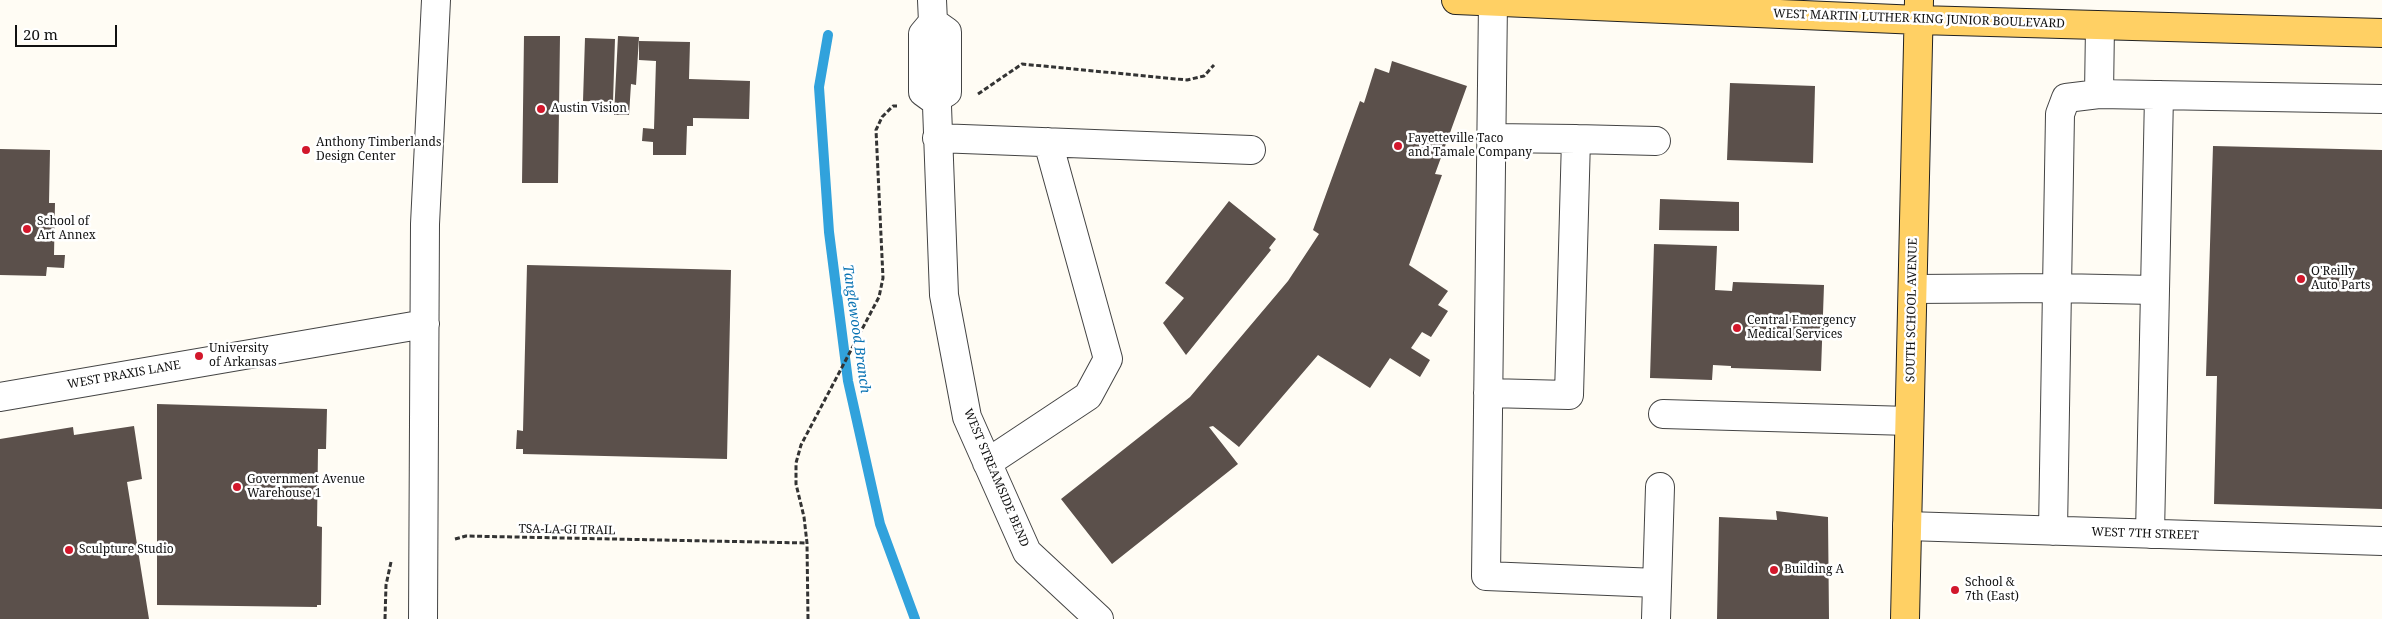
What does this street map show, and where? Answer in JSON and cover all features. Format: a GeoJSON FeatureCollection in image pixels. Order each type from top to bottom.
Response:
{"type":"FeatureCollection","features":[{"type":"Feature","properties":{"kind":"main road","name":"WEST MARTIN LUTHER KING JUNIOR BOULEVARD"},"geometry":{"type":"LineString","coordinates":[[1456,0],[1919,10],[2100,26],[2382,33]]}},
{"type":"Feature","properties":{"kind":"main road","name":"SOUTH SCHOOL AVENUE"},"geometry":{"type":"LineString","coordinates":[[1905,619],[1919,10]]}},
{"type":"Feature","properties":{"kind":"street"},"geometry":{"type":"LineString","coordinates":[[422,619],[425,224],[436,0]]}},
{"type":"Feature","properties":{"kind":"street"},"geometry":{"type":"LineString","coordinates":[[1493,2],[1486,576],[1657,583]]}},
{"type":"Feature","properties":{"kind":"street","name":"WEST STREAMSIDE BEND"},"geometry":{"type":"LineString","coordinates":[[933,11],[923,34],[923,92],[934,100],[937,106],[944,295],[967,417],[1027,552],[1099,619]]}},
{"type":"Feature","properties":{"kind":"street"},"geometry":{"type":"LineString","coordinates":[[2099,94],[2100,26]]}},
{"type":"Feature","properties":{"kind":"street"},"geometry":{"type":"LineString","coordinates":[[2053,530],[2060,114],[2066,98],[2099,94],[2382,99]]}},
{"type":"Feature","properties":{"kind":"street"},"geometry":{"type":"LineString","coordinates":[[2150,534],[2159,95]]}},
{"type":"Feature","properties":{"kind":"street"},"geometry":{"type":"LineString","coordinates":[[937,138],[1251,150]]}},
{"type":"Feature","properties":{"kind":"street"},"geometry":{"type":"LineString","coordinates":[[1491,138],[1656,141]]}},
{"type":"Feature","properties":{"kind":"street"},"geometry":{"type":"LineString","coordinates":[[1488,393],[1569,395],[1576,139]]}},
{"type":"Feature","properties":{"kind":"street"},"geometry":{"type":"LineString","coordinates":[[988,463],[1088,396],[1108,359],[1048,142]]}},
{"type":"Feature","properties":{"kind":"street"},"geometry":{"type":"LineString","coordinates":[[1913,289],[2057,288],[2154,290]]}},
{"type":"Feature","properties":{"kind":"street","name":"WEST PRAXIS LANE"},"geometry":{"type":"LineString","coordinates":[[0,397],[425,324]]}},
{"type":"Feature","properties":{"kind":"street"},"geometry":{"type":"LineString","coordinates":[[1663,414],[1909,421]]}},
{"type":"Feature","properties":{"kind":"street"},"geometry":{"type":"LineString","coordinates":[[1656,619],[1660,487]]}},
{"type":"Feature","properties":{"kind":"street","name":"WEST 7TH STREET"},"geometry":{"type":"LineString","coordinates":[[1907,526],[2382,541]]}},
{"type":"Feature","properties":{"kind":"path"},"geometry":{"type":"LineString","coordinates":[[808,619],[807,543],[804,517],[796,484],[796,470],[801,445],[868,317]]}},
{"type":"Feature","properties":{"kind":"path","name":"TSA-LA-GI TRAIL"},"geometry":{"type":"LineString","coordinates":[[385,619],[389,563],[405,552],[466,536],[807,543]]}},
{"type":"Feature","properties":{"kind":"building","name":"Austin Vision"},"geometry":{"type":"Polygon","coordinates":[[[524,36],[560,36],[558,183],[522,183],[524,36]]]}},
{"type":"Feature","properties":{"kind":"building"},"geometry":{"type":"Polygon","coordinates":[[[618,36],[639,37],[636,85],[631,84],[629,115],[614,115],[618,36]]]}},
{"type":"Feature","properties":{"kind":"building"},"geometry":{"type":"Polygon","coordinates":[[[585,38],[615,39],[613,102],[583,101],[585,38]]]}},
{"type":"Feature","properties":{"kind":"building"},"geometry":{"type":"Polygon","coordinates":[[[639,41],[690,42],[689,79],[750,81],[749,119],[693,118],[693,126],[687,126],[686,155],[653,155],[653,142],[642,141],[643,128],[654,129],[656,61],[639,60],[639,41]]]}},
{"type":"Feature","properties":{"kind":"building"},"geometry":{"type":"Polygon","coordinates":[[[1392,61],[1467,86],[1435,174],[1442,175],[1409,265],[1448,291],[1438,305],[1448,311],[1431,337],[1422,332],[1411,348],[1430,360],[1420,377],[1390,358],[1370,388],[1318,355],[1239,447],[1213,426],[1209,427],[1238,464],[1112,564],[1061,499],[1190,397],[1288,281],[1319,234],[1313,230],[1360,101],[1364,103],[1375,68],[1389,73],[1392,61]]]}},
{"type":"Feature","properties":{"kind":"building"},"geometry":{"type":"Polygon","coordinates":[[[1730,83],[1815,86],[1813,163],[1727,160],[1730,83]]]}},
{"type":"Feature","properties":{"kind":"building"},"geometry":{"type":"Polygon","coordinates":[[[2213,146],[2382,150],[2382,509],[2214,504],[2217,376],[2206,376],[2213,146]]]}},
{"type":"Feature","properties":{"kind":"building","name":"School of Art Annex"},"geometry":{"type":"Polygon","coordinates":[[[0,149],[50,150],[49,203],[55,203],[54,255],[65,255],[64,268],[47,267],[46,276],[0,275],[0,149]]]}},
{"type":"Feature","properties":{"kind":"building"},"geometry":{"type":"Polygon","coordinates":[[[1660,199],[1739,202],[1739,231],[1659,230],[1660,199]]]}},
{"type":"Feature","properties":{"kind":"building"},"geometry":{"type":"Polygon","coordinates":[[[1229,201],[1276,239],[1269,248],[1271,250],[1186,355],[1163,323],[1184,298],[1165,283],[1229,201]]]}},
{"type":"Feature","properties":{"kind":"building","name":"Central Emergency Medical Services"},"geometry":{"type":"Polygon","coordinates":[[[1654,244],[1717,246],[1715,290],[1732,291],[1733,282],[1824,285],[1821,371],[1731,368],[1731,366],[1713,365],[1712,380],[1650,378],[1654,244]]]}},
{"type":"Feature","properties":{"kind":"building"},"geometry":{"type":"Polygon","coordinates":[[[527,265],[731,270],[727,459],[523,454],[523,449],[516,449],[517,430],[523,431],[527,265]]]}},
{"type":"Feature","properties":{"kind":"building","name":"Government Avenue Warehouse 1"},"geometry":{"type":"Polygon","coordinates":[[[157,404],[327,409],[326,449],[318,449],[317,526],[322,527],[321,605],[317,605],[317,607],[157,605],[157,404]]]}},
{"type":"Feature","properties":{"kind":"building","name":"Sculpture Studio"},"geometry":{"type":"Polygon","coordinates":[[[134,426],[142,479],[127,482],[149,619],[0,619],[0,439],[73,427],[74,435],[134,426]]]}},
{"type":"Feature","properties":{"kind":"building","name":"Building A"},"geometry":{"type":"Polygon","coordinates":[[[1776,511],[1828,517],[1829,619],[1717,619],[1719,517],[1777,520],[1776,511]]]}},
{"type":"Feature","properties":{"kind":"waterway","name":"Tanglewood Branch"},"geometry":{"type":"LineString","coordinates":[[828,35],[819,87],[829,232],[848,381],[880,524],[915,619]]}},
{"type":"Feature","properties":{"kind":"place","name":"Austin Vision"},"geometry":{"type":"Point","coordinates":[541,109]}},
{"type":"Feature","properties":{"kind":"place","name":"Fayetteville Taco and Tamale Company"},"geometry":{"type":"Point","coordinates":[1398,146]}},
{"type":"Feature","properties":{"kind":"place","name":"Anthony Timberlands Design Center"},"geometry":{"type":"Point","coordinates":[306,150]}},
{"type":"Feature","properties":{"kind":"place","name":"School of Art Annex"},"geometry":{"type":"Point","coordinates":[27,229]}},
{"type":"Feature","properties":{"kind":"place","name":"O'Reilly Auto Parts"},"geometry":{"type":"Point","coordinates":[2301,279]}},
{"type":"Feature","properties":{"kind":"place","name":"Central Emergency Medical Services"},"geometry":{"type":"Point","coordinates":[1737,328]}},
{"type":"Feature","properties":{"kind":"place","name":"University of Arkansas"},"geometry":{"type":"Point","coordinates":[199,356]}},
{"type":"Feature","properties":{"kind":"place","name":"Government Avenue Warehouse 1"},"geometry":{"type":"Point","coordinates":[237,487]}},
{"type":"Feature","properties":{"kind":"place","name":"Sculpture Studio"},"geometry":{"type":"Point","coordinates":[69,550]}},
{"type":"Feature","properties":{"kind":"place","name":"Building A"},"geometry":{"type":"Point","coordinates":[1774,570]}},
{"type":"Feature","properties":{"kind":"place","name":"School & 7th (East)"},"geometry":{"type":"Point","coordinates":[1955,590]}}]}
